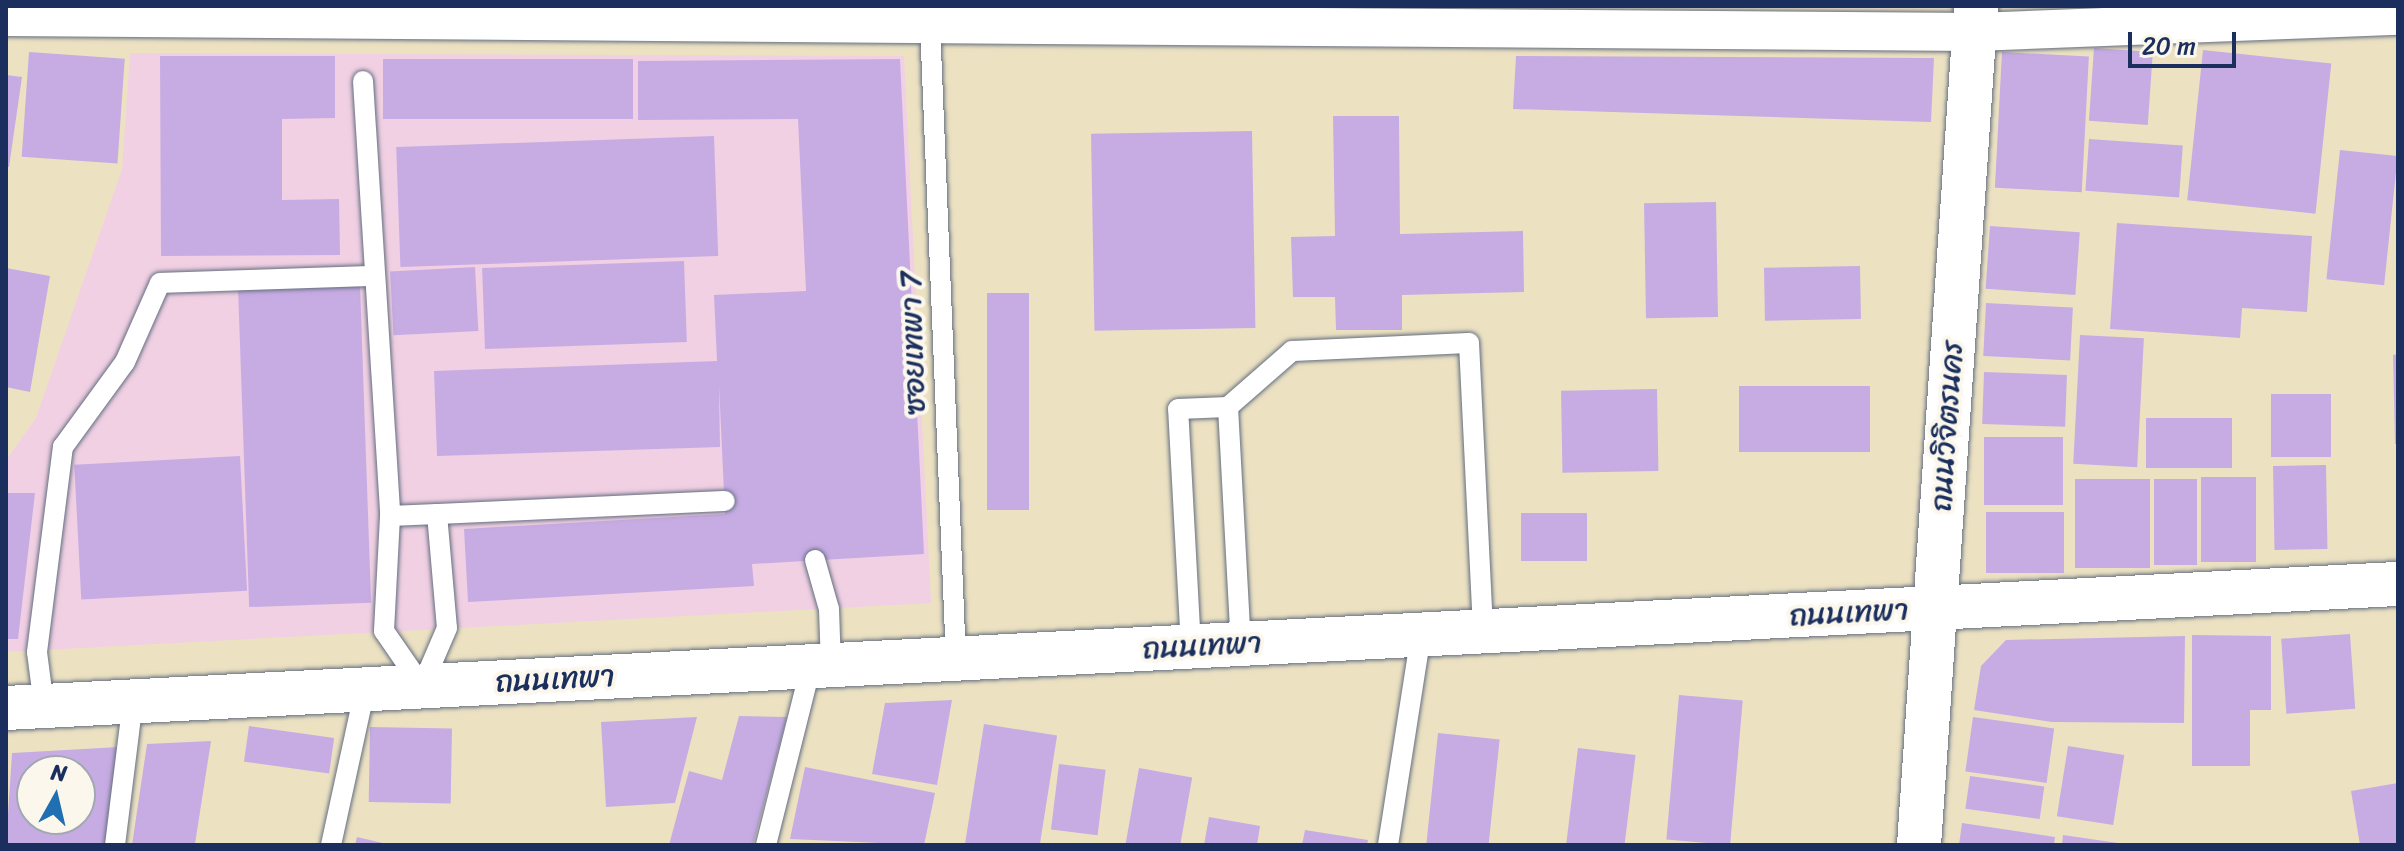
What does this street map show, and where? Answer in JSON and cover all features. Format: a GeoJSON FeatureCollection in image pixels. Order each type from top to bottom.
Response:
{"type":"FeatureCollection","features":[{"type":"Feature","properties":{"kind":"main road","name":"ถนนวิจิตรนคร"},"geometry":{"type":"LineString","coordinates":[[1919,845],[1975,19]]}},
{"type":"Feature","properties":{"kind":"main road","name":"ถนนเทพา"},"geometry":{"type":"LineString","coordinates":[[25,707],[2398,584]]}},
{"type":"Feature","properties":{"kind":"street"},"geometry":{"type":"LineString","coordinates":[[21,14],[1975,19],[2398,16]]}},
{"type":"Feature","properties":{"kind":"lane","name":"ซอยเทพา 7"},"geometry":{"type":"LineString","coordinates":[[929,15],[956,659]]}},
{"type":"Feature","properties":{"kind":"lane"},"geometry":{"type":"LineString","coordinates":[[363,81],[390,516],[384,631],[422,686]]}},
{"type":"Feature","properties":{"kind":"lane"},"geometry":{"type":"LineString","coordinates":[[25,707],[37,652],[63,447],[125,362],[160,283],[375,276]]}},
{"type":"Feature","properties":{"kind":"lane"},"geometry":{"type":"LineString","coordinates":[[1191,647],[1178,409],[1228,407],[1292,351],[1469,343],[1483,632]]}},
{"type":"Feature","properties":{"kind":"lane"},"geometry":{"type":"LineString","coordinates":[[1228,407],[1241,644]]}},
{"type":"Feature","properties":{"kind":"lane"},"geometry":{"type":"LineString","coordinates":[[390,516],[725,501]]}},
{"type":"Feature","properties":{"kind":"lane"},"geometry":{"type":"LineString","coordinates":[[422,686],[447,628],[437,514]]}},
{"type":"Feature","properties":{"kind":"lane"},"geometry":{"type":"LineString","coordinates":[[766,845],[821,666],[829,609],[815,560]]}},
{"type":"Feature","properties":{"kind":"lane"},"geometry":{"type":"LineString","coordinates":[[1388,845],[1421,635]]}},
{"type":"Feature","properties":{"kind":"lane"},"geometry":{"type":"LineString","coordinates":[[331,845],[365,689]]}},
{"type":"Feature","properties":{"kind":"lane"},"geometry":{"type":"LineString","coordinates":[[115,845],[133,701]]}},
{"type":"Feature","properties":{"kind":"shaded area"},"geometry":{"type":"Polygon","coordinates":[[[130,53],[904,56],[931,603],[6,652],[6,460],[36,418],[122,169],[130,53]]]}},
{"type":"Feature","properties":{"kind":"building"},"geometry":{"type":"Polygon","coordinates":[[[2094,48],[2153,52],[2148,125],[2089,121],[2094,48]]]}},
{"type":"Feature","properties":{"kind":"building"},"geometry":{"type":"Polygon","coordinates":[[[2203,50],[2331,63],[2316,214],[2187,200],[2203,50]]]}},
{"type":"Feature","properties":{"kind":"building"},"geometry":{"type":"Polygon","coordinates":[[[29,52],[125,59],[117,163],[22,157],[29,52]]]}},
{"type":"Feature","properties":{"kind":"building"},"geometry":{"type":"Polygon","coordinates":[[[2002,52],[2089,57],[2082,192],[1995,188],[2002,52]]]}},
{"type":"Feature","properties":{"kind":"building"},"geometry":{"type":"Polygon","coordinates":[[[160,56],[335,56],[335,118],[282,119],[282,200],[339,199],[340,255],[161,256],[160,56]]]}},
{"type":"Feature","properties":{"kind":"building"},"geometry":{"type":"Polygon","coordinates":[[[1516,56],[1934,58],[1931,122],[1513,109],[1516,56]]]}},
{"type":"Feature","properties":{"kind":"building"},"geometry":{"type":"Polygon","coordinates":[[[383,59],[633,59],[633,119],[383,119],[383,59]]]}},
{"type":"Feature","properties":{"kind":"building"},"geometry":{"type":"Polygon","coordinates":[[[900,59],[924,554],[752,564],[754,586],[468,602],[464,529],[725,514],[719,385],[720,447],[437,456],[434,371],[717,361],[714,295],[806,291],[798,119],[638,120],[638,61],[900,59]]]}},
{"type":"Feature","properties":{"kind":"building"},"geometry":{"type":"Polygon","coordinates":[[[6,75],[22,77],[9,167],[6,167],[6,75]]]}},
{"type":"Feature","properties":{"kind":"building"},"geometry":{"type":"Polygon","coordinates":[[[1333,116],[1399,116],[1400,234],[1523,231],[1524,292],[1402,295],[1402,330],[1336,330],[1335,297],[1293,297],[1291,237],[1335,236],[1333,116]]]}},
{"type":"Feature","properties":{"kind":"building"},"geometry":{"type":"Polygon","coordinates":[[[1252,131],[1255,328],[1094,331],[1091,134],[1252,131]]]}},
{"type":"Feature","properties":{"kind":"building"},"geometry":{"type":"Polygon","coordinates":[[[714,136],[718,256],[400,267],[396,147],[714,136]]]}},
{"type":"Feature","properties":{"kind":"building"},"geometry":{"type":"Polygon","coordinates":[[[2089,139],[2183,146],[2179,197],[2085,191],[2089,139]]]}},
{"type":"Feature","properties":{"kind":"building"},"geometry":{"type":"Polygon","coordinates":[[[2340,150],[2398,156],[2384,285],[2326,279],[2340,150]]]}},
{"type":"Feature","properties":{"kind":"building"},"geometry":{"type":"Polygon","coordinates":[[[1716,202],[1718,317],[1646,318],[1644,203],[1716,202]]]}},
{"type":"Feature","properties":{"kind":"building"},"geometry":{"type":"Polygon","coordinates":[[[2117,223],[2312,236],[2307,312],[2242,308],[2240,338],[2110,329],[2117,223]]]}},
{"type":"Feature","properties":{"kind":"building"},"geometry":{"type":"Polygon","coordinates":[[[1990,226],[2080,232],[2075,295],[1986,289],[1990,226]]]}},
{"type":"Feature","properties":{"kind":"building"},"geometry":{"type":"Polygon","coordinates":[[[684,261],[687,342],[485,349],[482,268],[684,261]]]}},
{"type":"Feature","properties":{"kind":"building"},"geometry":{"type":"Polygon","coordinates":[[[1860,266],[1861,319],[1765,321],[1764,268],[1860,266]]]}},
{"type":"Feature","properties":{"kind":"building"},"geometry":{"type":"Polygon","coordinates":[[[475,267],[478,331],[393,335],[390,271],[475,267]]]}},
{"type":"Feature","properties":{"kind":"building"},"geometry":{"type":"Polygon","coordinates":[[[6,268],[50,276],[30,392],[6,387],[6,268]]]}},
{"type":"Feature","properties":{"kind":"building"},"geometry":{"type":"Polygon","coordinates":[[[360,285],[371,603],[249,607],[238,289],[360,285]]]}},
{"type":"Feature","properties":{"kind":"building"},"geometry":{"type":"Polygon","coordinates":[[[987,293],[1029,293],[1029,510],[987,510],[987,293]]]}},
{"type":"Feature","properties":{"kind":"building"},"geometry":{"type":"Polygon","coordinates":[[[1986,303],[2073,308],[2070,360],[1983,356],[1986,303]]]}},
{"type":"Feature","properties":{"kind":"building"},"geometry":{"type":"Polygon","coordinates":[[[2080,335],[2144,338],[2137,467],[2073,464],[2080,335]]]}},
{"type":"Feature","properties":{"kind":"building"},"geometry":{"type":"Polygon","coordinates":[[[2398,354],[2398,444],[2395,444],[2393,355],[2398,354]]]}},
{"type":"Feature","properties":{"kind":"building"},"geometry":{"type":"Polygon","coordinates":[[[1984,372],[2067,375],[2065,427],[1982,424],[1984,372]]]}},
{"type":"Feature","properties":{"kind":"building"},"geometry":{"type":"Polygon","coordinates":[[[1739,386],[1870,386],[1870,452],[1739,452],[1739,386]]]}},
{"type":"Feature","properties":{"kind":"building"},"geometry":{"type":"Polygon","coordinates":[[[1657,389],[1658,471],[1562,473],[1561,391],[1657,389]]]}},
{"type":"Feature","properties":{"kind":"building"},"geometry":{"type":"Polygon","coordinates":[[[2271,394],[2331,394],[2331,457],[2271,457],[2271,394]]]}},
{"type":"Feature","properties":{"kind":"building"},"geometry":{"type":"Polygon","coordinates":[[[2146,418],[2232,418],[2232,468],[2146,468],[2146,418]]]}},
{"type":"Feature","properties":{"kind":"building"},"geometry":{"type":"Polygon","coordinates":[[[1984,437],[2063,437],[2063,505],[1984,505],[1984,437]]]}},
{"type":"Feature","properties":{"kind":"building"},"geometry":{"type":"Polygon","coordinates":[[[240,456],[247,591],[81,600],[74,465],[240,456]]]}},
{"type":"Feature","properties":{"kind":"building"},"geometry":{"type":"Polygon","coordinates":[[[2326,465],[2327,549],[2274,550],[2273,466],[2326,465]]]}},
{"type":"Feature","properties":{"kind":"building"},"geometry":{"type":"Polygon","coordinates":[[[2201,477],[2256,477],[2256,562],[2201,562],[2201,477]]]}},
{"type":"Feature","properties":{"kind":"building"},"geometry":{"type":"Polygon","coordinates":[[[2075,479],[2150,479],[2150,568],[2075,568],[2075,479]]]}},
{"type":"Feature","properties":{"kind":"building"},"geometry":{"type":"Polygon","coordinates":[[[2154,479],[2197,479],[2197,565],[2154,565],[2154,479]]]}},
{"type":"Feature","properties":{"kind":"building"},"geometry":{"type":"Polygon","coordinates":[[[6,493],[35,493],[18,639],[6,639],[6,493]]]}},
{"type":"Feature","properties":{"kind":"building"},"geometry":{"type":"Polygon","coordinates":[[[1986,512],[2064,512],[2064,573],[1986,573],[1986,512]]]}},
{"type":"Feature","properties":{"kind":"building"},"geometry":{"type":"Polygon","coordinates":[[[1521,513],[1587,513],[1587,561],[1521,561],[1521,513]]]}},
{"type":"Feature","properties":{"kind":"building"},"geometry":{"type":"Polygon","coordinates":[[[2350,634],[2355,709],[2286,714],[2281,639],[2350,634]]]}},
{"type":"Feature","properties":{"kind":"building"},"geometry":{"type":"Polygon","coordinates":[[[2192,635],[2271,636],[2271,710],[2250,710],[2250,766],[2192,766],[2192,635]]]}},
{"type":"Feature","properties":{"kind":"building"},"geometry":{"type":"Polygon","coordinates":[[[2185,636],[2184,723],[2052,722],[1974,710],[1981,666],[2006,640],[2185,636]]]}},
{"type":"Feature","properties":{"kind":"building"},"geometry":{"type":"Polygon","coordinates":[[[1679,695],[1743,701],[1730,845],[1666,839],[1679,695]]]}},
{"type":"Feature","properties":{"kind":"building"},"geometry":{"type":"Polygon","coordinates":[[[952,700],[937,785],[872,774],[885,703],[952,700]]]}},
{"type":"Feature","properties":{"kind":"building"},"geometry":{"type":"Polygon","coordinates":[[[739,716],[787,717],[753,845],[669,845],[689,771],[722,780],[739,716]]]}},
{"type":"Feature","properties":{"kind":"building"},"geometry":{"type":"Polygon","coordinates":[[[697,717],[675,803],[606,807],[601,722],[697,717]]]}},
{"type":"Feature","properties":{"kind":"building"},"geometry":{"type":"Polygon","coordinates":[[[1973,717],[2054,728],[2047,783],[1965,771],[1973,717]]]}},
{"type":"Feature","properties":{"kind":"building"},"geometry":{"type":"Polygon","coordinates":[[[984,724],[1057,736],[1040,845],[965,844],[984,724]]]}},
{"type":"Feature","properties":{"kind":"building"},"geometry":{"type":"Polygon","coordinates":[[[249,726],[334,738],[329,774],[244,762],[249,726]]]}},
{"type":"Feature","properties":{"kind":"building"},"geometry":{"type":"Polygon","coordinates":[[[370,727],[452,728],[451,803],[369,802],[370,727]]]}},
{"type":"Feature","properties":{"kind":"building"},"geometry":{"type":"Polygon","coordinates":[[[1438,733],[1500,739],[1489,845],[1426,845],[1438,733]]]}},
{"type":"Feature","properties":{"kind":"building"},"geometry":{"type":"Polygon","coordinates":[[[211,741],[195,844],[132,845],[147,744],[211,741]]]}},
{"type":"Feature","properties":{"kind":"building"},"geometry":{"type":"Polygon","coordinates":[[[2068,746],[2124,755],[2113,825],[2057,816],[2068,746]]]}},
{"type":"Feature","properties":{"kind":"building"},"geometry":{"type":"Polygon","coordinates":[[[119,747],[106,845],[6,845],[12,753],[119,747]]]}},
{"type":"Feature","properties":{"kind":"building"},"geometry":{"type":"Polygon","coordinates":[[[1578,748],[1636,755],[1625,845],[1566,845],[1578,748]]]}},
{"type":"Feature","properties":{"kind":"building"},"geometry":{"type":"Polygon","coordinates":[[[1059,764],[1106,770],[1098,835],[1051,830],[1059,764]]]}},
{"type":"Feature","properties":{"kind":"building"},"geometry":{"type":"Polygon","coordinates":[[[805,767],[935,793],[924,845],[790,839],[805,767]]]}},
{"type":"Feature","properties":{"kind":"building"},"geometry":{"type":"Polygon","coordinates":[[[1139,768],[1192,777],[1180,845],[1125,845],[1139,768]]]}},
{"type":"Feature","properties":{"kind":"building"},"geometry":{"type":"Polygon","coordinates":[[[1970,776],[2044,786],[2040,819],[1965,809],[1970,776]]]}},
{"type":"Feature","properties":{"kind":"building"},"geometry":{"type":"Polygon","coordinates":[[[2398,783],[2398,845],[2360,845],[2351,791],[2398,783]]]}},
{"type":"Feature","properties":{"kind":"building"},"geometry":{"type":"Polygon","coordinates":[[[1209,817],[1260,826],[1257,845],[1204,845],[1209,817]]]}},
{"type":"Feature","properties":{"kind":"building"},"geometry":{"type":"Polygon","coordinates":[[[1962,823],[2055,837],[2054,845],[1959,845],[1962,823]]]}},
{"type":"Feature","properties":{"kind":"building"},"geometry":{"type":"Polygon","coordinates":[[[1305,830],[1368,840],[1367,845],[1302,845],[1305,830]]]}},
{"type":"Feature","properties":{"kind":"building"},"geometry":{"type":"Polygon","coordinates":[[[2063,835],[2118,843],[2062,845],[2063,835]]]}},
{"type":"Feature","properties":{"kind":"building"},"geometry":{"type":"Polygon","coordinates":[[[357,837],[387,844],[387,845],[355,845],[357,837]]]}}]}
